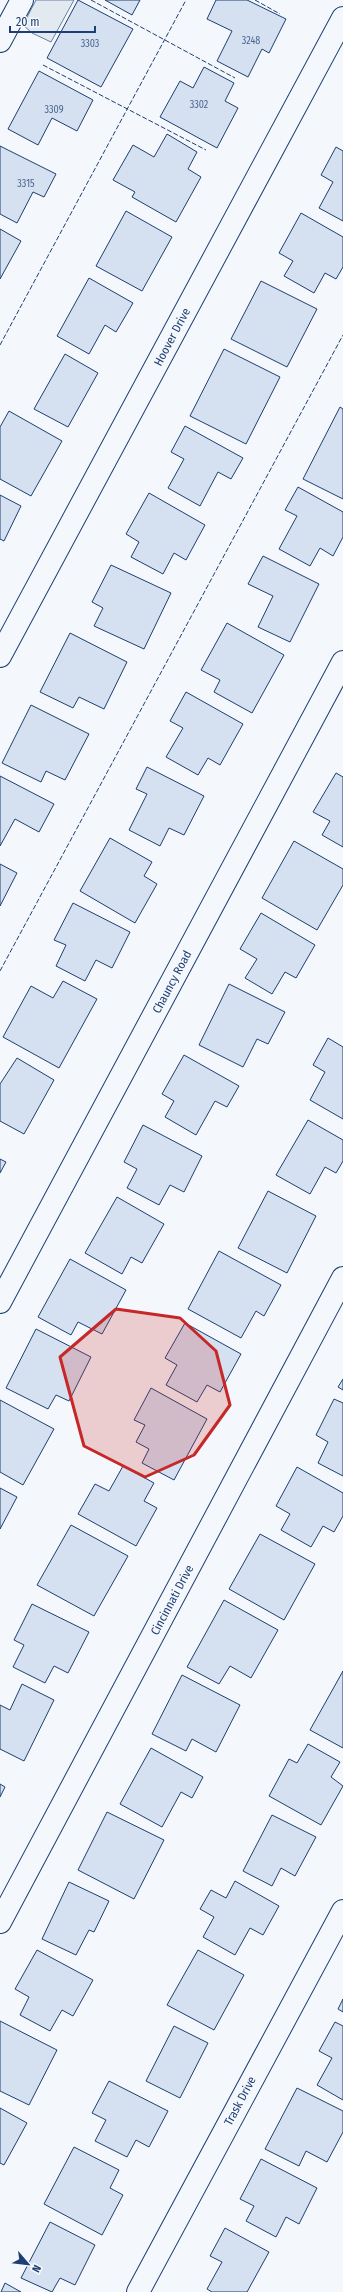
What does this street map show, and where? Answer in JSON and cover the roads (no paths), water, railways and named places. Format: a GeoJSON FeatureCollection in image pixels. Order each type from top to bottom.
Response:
{"type":"FeatureCollection","features":[{"type":"Feature","properties":{"kind":"street"},"geometry":{"type":"LineString","coordinates":[[0,41],[22,0]]}},
{"type":"Feature","properties":{"kind":"street","name":"Hoover Drive"},"geometry":{"type":"LineString","coordinates":[[0,656],[343,18]]}},
{"type":"Feature","properties":{"kind":"street","name":"Chauncy Road"},"geometry":{"type":"LineString","coordinates":[[0,1302],[343,662]]}},
{"type":"Feature","properties":{"kind":"street","name":"Cincinnati Drive"},"geometry":{"type":"LineString","coordinates":[[0,1922],[343,1278]]}},
{"type":"Feature","properties":{"kind":"street","name":"Trask Drive"},"geometry":{"type":"LineString","coordinates":[[138,2292],[343,1910]]}}]}
